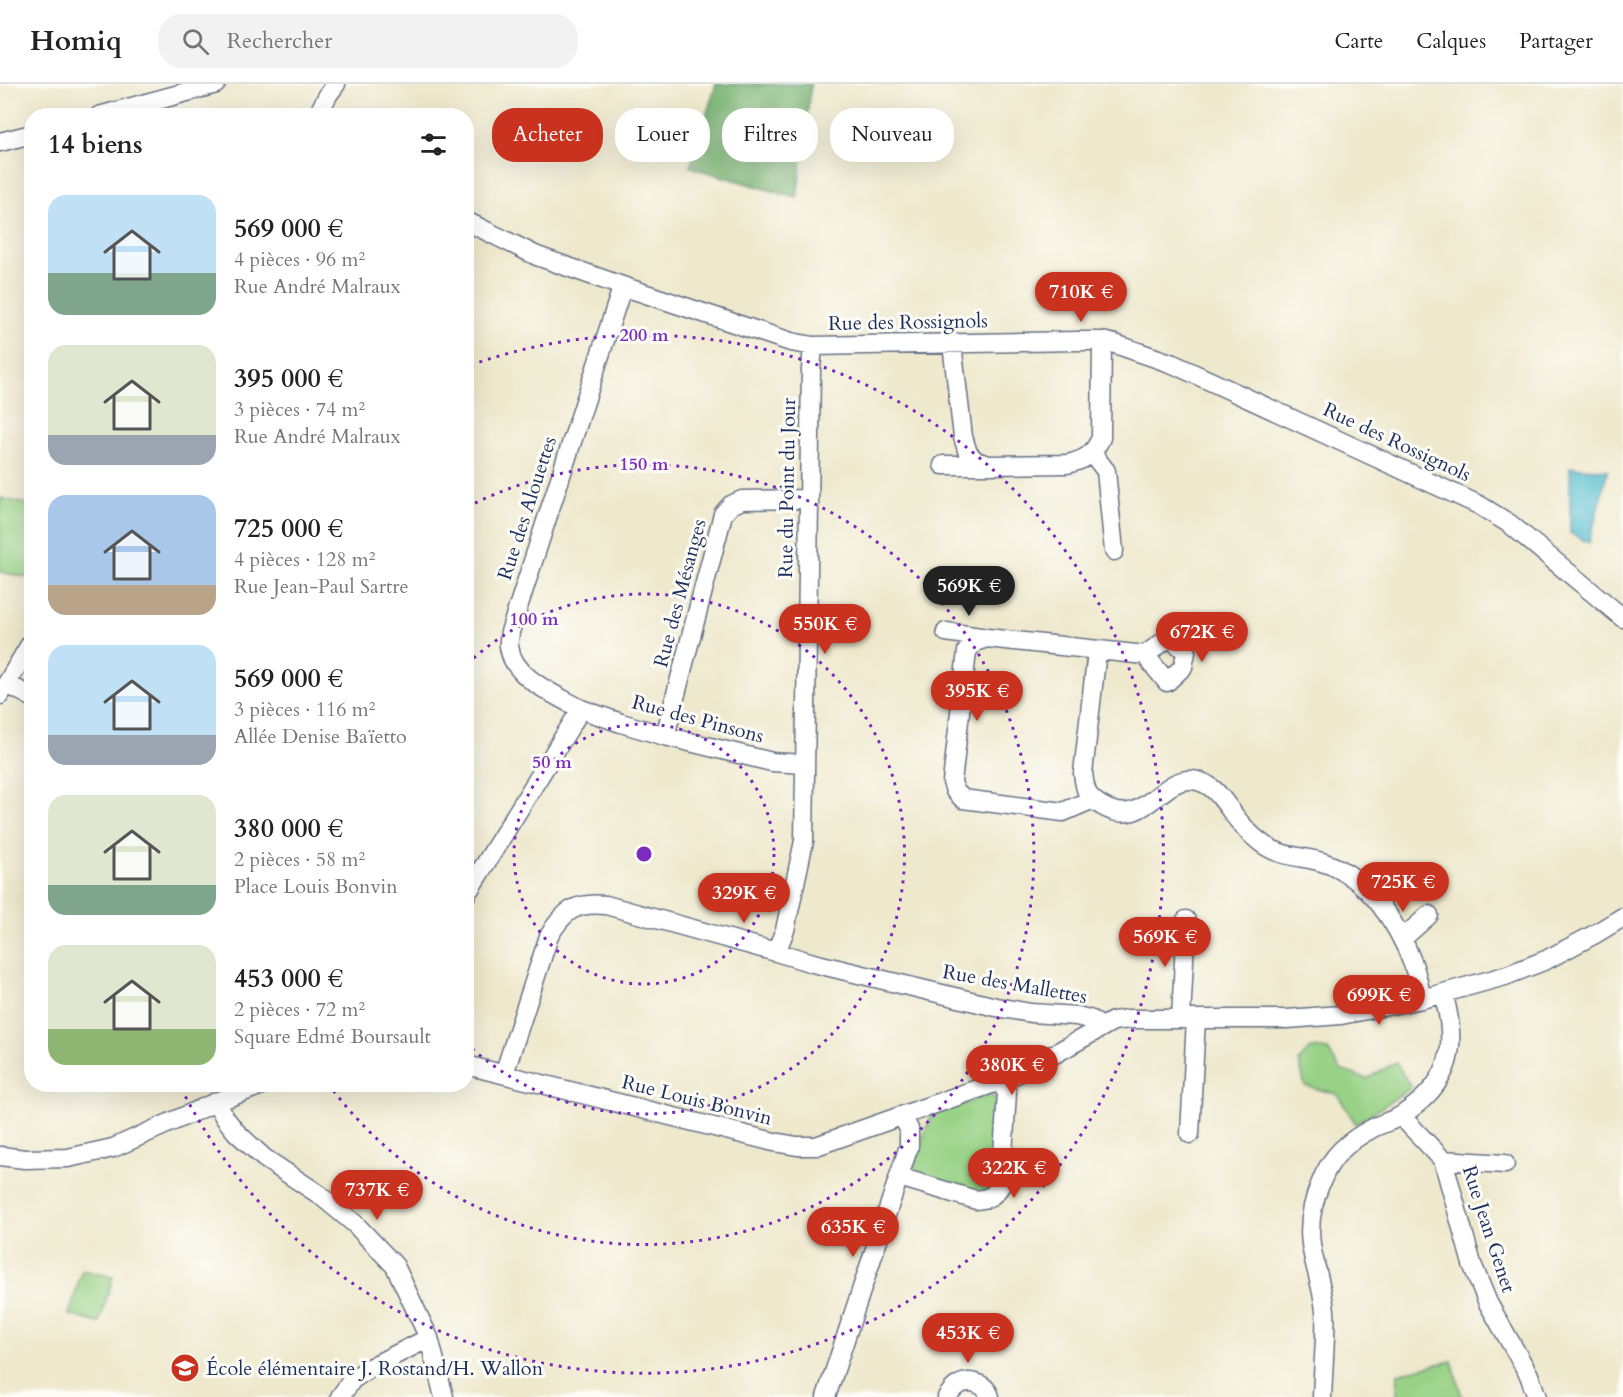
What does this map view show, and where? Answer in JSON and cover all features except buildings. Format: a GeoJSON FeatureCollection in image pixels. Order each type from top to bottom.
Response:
{"type":"FeatureCollection","features":[{"type":"Feature","properties":{"kind":"street"},"geometry":{"type":"LineString","coordinates":[[128,108],[216,84]]}},
{"type":"Feature","properties":{"kind":"street"},"geometry":{"type":"LineString","coordinates":[[320,108],[328,88]]}},
{"type":"Feature","properties":{"kind":"street"},"geometry":{"type":"LineString","coordinates":[[0,142],[24,136]]}},
{"type":"Feature","properties":{"kind":"street","name":"Rue des Rossignols"},"geometry":{"type":"LineString","coordinates":[[474,225],[537,256],[791,342],[813,346],[1077,340],[1115,344],[1173,364],[1472,501],[1509,524],[1623,618]]}},
{"type":"Feature","properties":{"kind":"street","name":"Rue des Alouettes"},"geometry":{"type":"LineString","coordinates":[[581,709],[529,680],[515,665],[509,646],[514,621],[616,308],[625,287]]}},
{"type":"Feature","properties":{"kind":"street"},"geometry":{"type":"LineString","coordinates":[[943,465],[1067,464],[1079,461],[1092,453],[1101,438],[1102,341]]}},
{"type":"Feature","properties":{"kind":"street"},"geometry":{"type":"LineString","coordinates":[[952,344],[963,437],[968,453],[976,461],[988,465]]}},
{"type":"Feature","properties":{"kind":"street","name":"Rue du Point du Jour"},"geometry":{"type":"LineString","coordinates":[[776,952],[785,930],[804,841],[813,346]]}},
{"type":"Feature","properties":{"kind":"street"},"geometry":{"type":"LineString","coordinates":[[1092,453],[1106,471],[1114,551]]}},
{"type":"Feature","properties":{"kind":"street","name":"Rue des Mésanges"},"geometry":{"type":"LineString","coordinates":[[666,736],[723,514],[731,505],[742,500],[809,499]]}},
{"type":"Feature","properties":{"kind":"street"},"geometry":{"type":"LineString","coordinates":[[946,632],[1144,656]]}},
{"type":"Feature","properties":{"kind":"street"},"geometry":{"type":"LineString","coordinates":[[987,638],[975,642],[967,651],[952,782],[955,791],[963,798],[1063,812],[1091,800]]}},
{"type":"Feature","properties":{"kind":"street"},"geometry":{"type":"LineString","coordinates":[[1097,651],[1083,773],[1085,789],[1091,800],[1105,808],[1119,812],[1132,811],[1145,807],[1175,782],[1189,779],[1202,781],[1212,786],[1244,827],[1265,846],[1280,854],[1325,863],[1343,872],[1368,891],[1389,916],[1402,939],[1413,965],[1422,999]]}},
{"type":"Feature","properties":{"kind":"street"},"geometry":{"type":"LineString","coordinates":[[24,655],[4,690],[24,695]]}},
{"type":"Feature","properties":{"kind":"street"},"geometry":{"type":"LineString","coordinates":[[474,882],[581,709]]}},
{"type":"Feature","properties":{"kind":"street","name":"Rue des Pinsons"},"geometry":{"type":"LineString","coordinates":[[581,709],[666,736],[772,762],[805,764]]}},
{"type":"Feature","properties":{"kind":"street","name":"Rue des Mallettes"},"geometry":{"type":"LineString","coordinates":[[504,1074],[549,936],[558,921],[573,909],[588,903],[606,905],[813,963],[996,1007],[1031,1013],[1077,1016],[1092,1020],[1101,1028],[1113,1021],[1129,1019],[1287,1019],[1341,1015],[1422,999],[1505,976],[1546,960],[1623,917]]}},
{"type":"Feature","properties":{"kind":"street"},"geometry":{"type":"LineString","coordinates":[[1402,939],[1429,915]]}},
{"type":"Feature","properties":{"kind":"street"},"geometry":{"type":"LineString","coordinates":[[1186,920],[1190,1134]]}},
{"type":"Feature","properties":{"kind":"street"},"geometry":{"type":"LineString","coordinates":[[1322,1397],[1326,1311],[1311,1243],[1313,1204],[1321,1180],[1333,1157],[1372,1128],[1401,1116],[1438,1082],[1447,1062],[1452,1037],[1443,993]]}},
{"type":"Feature","properties":{"kind":"street","name":"Rue Louis Bonvin"},"geometry":{"type":"LineString","coordinates":[[504,1074],[774,1142],[797,1146],[816,1146],[1000,1081],[1028,1069],[1101,1028]]}},
{"type":"Feature","properties":{"kind":"street"},"geometry":{"type":"LineString","coordinates":[[474,1067],[504,1074]]}},
{"type":"Feature","properties":{"kind":"street"},"geometry":{"type":"LineString","coordinates":[[899,1177],[976,1200],[986,1199],[995,1194],[1001,1185],[1007,1093],[1000,1081]]}},
{"type":"Feature","properties":{"kind":"street"},"geometry":{"type":"LineString","coordinates":[[0,1156],[25,1159],[68,1158],[113,1148],[223,1095],[225,1118],[236,1132],[264,1158],[320,1195],[346,1217],[395,1266],[429,1338],[444,1397]]}},
{"type":"Feature","properties":{"kind":"street"},"geometry":{"type":"LineString","coordinates":[[826,1397],[909,1146],[909,1129],[902,1116]]}},
{"type":"Feature","properties":{"kind":"street","name":"Rue Jean Genet"},"geometry":{"type":"LineString","coordinates":[[1401,1116],[1443,1160],[1472,1264],[1488,1303],[1528,1375],[1537,1397]]}},
{"type":"Feature","properties":{"kind":"street"},"geometry":{"type":"LineString","coordinates":[[1443,1160],[1505,1164]]}},
{"type":"Feature","properties":{"kind":"street"},"geometry":{"type":"LineString","coordinates":[[340,1397],[352,1380],[369,1368],[429,1338]]}},
{"type":"Feature","properties":{"kind":"street"},"geometry":{"type":"LineString","coordinates":[[947,1397],[956,1386],[967,1382],[978,1383],[990,1397]]}},
{"type":"Feature","properties":{"kind":"green space"},"geometry":{"type":"Polygon","coordinates":[[[716,84],[811,84],[808,108],[722,108],[722,162],[801,162],[797,198],[690,167],[692,162],[710,162],[708,108],[716,84]]]}},
{"type":"Feature","properties":{"kind":"green space"},"geometry":{"type":"Polygon","coordinates":[[[0,498],[24,503],[24,577],[0,572],[0,498]]]}},
{"type":"Feature","properties":{"kind":"green space"},"geometry":{"type":"Polygon","coordinates":[[[1311,1048],[1328,1050],[1340,1070],[1367,1079],[1396,1062],[1411,1088],[1356,1124],[1337,1094],[1305,1086],[1299,1061],[1311,1048]]]}},
{"type":"Feature","properties":{"kind":"green space"},"geometry":{"type":"Polygon","coordinates":[[[987,1095],[994,1097],[998,1103],[992,1183],[986,1190],[977,1193],[918,1174],[913,1166],[931,1115],[987,1095]]]}},
{"type":"Feature","properties":{"kind":"green space"},"geometry":{"type":"Polygon","coordinates":[[[82,1270],[113,1277],[99,1323],[69,1315],[82,1270]]]}},
{"type":"Feature","properties":{"kind":"green space"},"geometry":{"type":"Polygon","coordinates":[[[1452,1361],[1462,1397],[1397,1397],[1398,1373],[1452,1361]]]}},
{"type":"Feature","properties":{"kind":"water"},"geometry":{"type":"Polygon","coordinates":[[[1570,467],[1608,470],[1589,543],[1570,533],[1570,467]]]}},
{"type":"Feature","properties":{"kind":"place","name":"École élémentaire J. Rostand/H. Wallon"},"geometry":{"type":"Point","coordinates":[185,1368]}}]}
